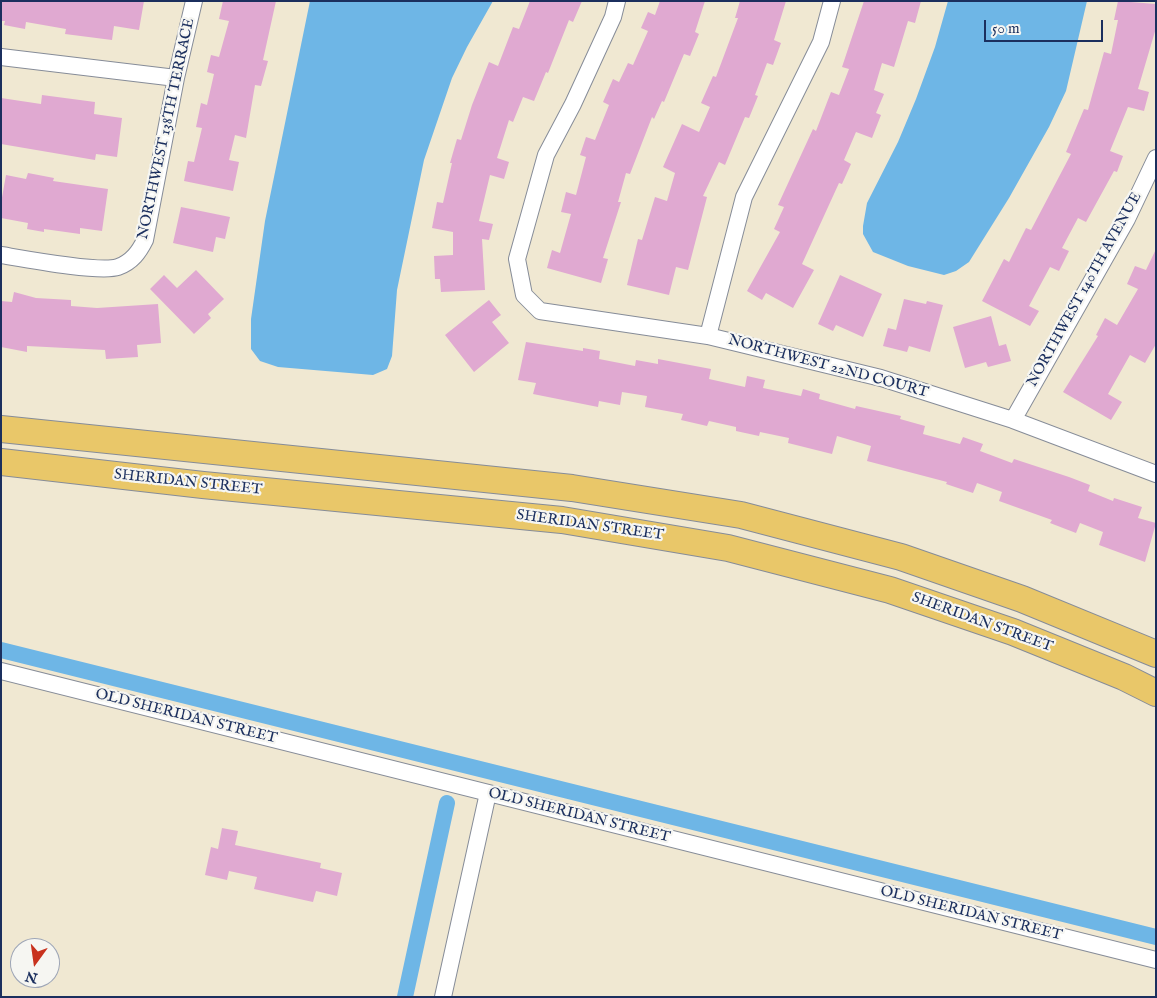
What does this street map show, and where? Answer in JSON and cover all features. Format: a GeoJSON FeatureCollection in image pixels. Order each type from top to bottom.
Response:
{"type":"FeatureCollection","features":[{"type":"Feature","properties":{"kind":"main road"},"geometry":{"type":"LineString","coordinates":[[1,429],[572,488],[741,515],[901,557],[1022,599],[1156,654]]}},
{"type":"Feature","properties":{"kind":"main road","name":"SHERIDAN STREET"},"geometry":{"type":"LineString","coordinates":[[1,462],[203,485],[562,520],[728,548],[918,599],[1012,632],[1124,677],[1156,693]]}},
{"type":"Feature","properties":{"kind":"street","name":"NORTHWEST 138TH TERRACE"},"geometry":{"type":"LineString","coordinates":[[1,255],[100,267],[118,267],[137,255],[146,240],[176,78],[194,1]]}},
{"type":"Feature","properties":{"kind":"street","name":"NORTHWEST 22ND COURT"},"geometry":{"type":"LineString","coordinates":[[617,1],[613,17],[573,104],[546,155],[517,259],[524,295],[540,311],[708,336],[881,378],[1013,420],[1156,474]]}},
{"type":"Feature","properties":{"kind":"street"},"geometry":{"type":"LineString","coordinates":[[708,336],[744,197],[821,42],[832,1]]}},
{"type":"Feature","properties":{"kind":"street"},"geometry":{"type":"LineString","coordinates":[[1,57],[176,78]]}},
{"type":"Feature","properties":{"kind":"street","name":"NORTHWEST 140TH AVENUE"},"geometry":{"type":"LineString","coordinates":[[1013,420],[1126,219],[1156,158]]}},
{"type":"Feature","properties":{"kind":"street","name":"OLD SHERIDAN STREET"},"geometry":{"type":"LineString","coordinates":[[1,671],[1156,960]]}},
{"type":"Feature","properties":{"kind":"street"},"geometry":{"type":"LineString","coordinates":[[443,997],[488,793]]}},
{"type":"Feature","properties":{"kind":"water"},"geometry":{"type":"Polygon","coordinates":[[[310,1],[493,1],[452,78],[424,160],[397,290],[392,356],[387,369],[373,375],[278,367],[260,361],[251,349],[251,319],[265,221],[310,1]]]}},
{"type":"Feature","properties":{"kind":"water"},"geometry":{"type":"Polygon","coordinates":[[[948,1],[1087,1],[1066,91],[1049,127],[1009,198],[969,262],[956,271],[944,275],[908,266],[873,252],[863,234],[863,226],[867,203],[898,142],[916,99],[935,47],[948,1]]]}},
{"type":"Feature","properties":{"kind":"building"},"geometry":{"type":"Polygon","coordinates":[[[1,1],[144,1],[139,30],[114,26],[112,40],[65,34],[66,29],[26,22],[25,29],[4,25],[5,21],[1,21],[1,1]]]}},
{"type":"Feature","properties":{"kind":"building"},"geometry":{"type":"Polygon","coordinates":[[[223,1],[276,1],[263,60],[268,61],[261,86],[255,85],[246,138],[235,135],[229,160],[239,162],[233,191],[184,181],[188,161],[194,162],[202,128],[196,127],[201,103],[207,105],[214,74],[207,72],[211,55],[219,57],[229,21],[219,19],[223,1]]]}},
{"type":"Feature","properties":{"kind":"building"},"geometry":{"type":"Polygon","coordinates":[[[530,1],[582,1],[573,22],[569,20],[548,73],[546,72],[534,101],[523,97],[513,122],[509,120],[497,158],[509,162],[504,179],[490,175],[479,221],[493,224],[489,240],[482,239],[485,290],[441,292],[440,279],[435,279],[434,256],[453,255],[453,232],[432,228],[437,202],[443,203],[452,163],[450,163],[457,139],[461,140],[489,62],[498,66],[513,27],[519,29],[530,1]]]}},
{"type":"Feature","properties":{"kind":"building"},"geometry":{"type":"Polygon","coordinates":[[[660,1],[705,1],[695,32],[699,34],[690,56],[684,54],[664,102],[662,101],[654,119],[652,117],[630,174],[626,173],[618,202],[621,202],[603,258],[608,259],[601,283],[547,268],[552,250],[560,253],[571,214],[561,212],[566,192],[576,195],[586,157],[580,155],[586,137],[595,140],[609,105],[603,102],[613,79],[619,82],[628,63],[633,65],[648,31],[641,28],[648,12],[655,15],[660,1]]]}},
{"type":"Feature","properties":{"kind":"building"},"geometry":{"type":"Polygon","coordinates":[[[740,1],[786,1],[774,40],[781,43],[773,65],[767,63],[755,95],[758,96],[749,118],[745,117],[725,165],[719,162],[703,196],[707,197],[688,270],[676,267],[669,295],[627,285],[638,239],[642,240],[655,197],[667,201],[675,173],[663,167],[682,124],[699,132],[710,107],[701,103],[713,76],[716,77],[738,18],[735,18],[740,1]]]}},
{"type":"Feature","properties":{"kind":"building"},"geometry":{"type":"Polygon","coordinates":[[[864,1],[921,1],[915,23],[908,21],[894,67],[882,63],[874,90],[884,94],[876,113],[881,115],[872,138],[856,132],[844,160],[851,164],[842,184],[839,183],[802,264],[814,270],[793,308],[766,293],[762,300],[747,291],[780,232],[774,229],[784,207],[778,205],[813,129],[816,131],[831,92],[839,95],[849,69],[842,67],[864,1]]]}},
{"type":"Feature","properties":{"kind":"building"},"geometry":{"type":"Polygon","coordinates":[[[1118,1],[1156,4],[1156,28],[1138,89],[1149,92],[1144,111],[1128,107],[1110,151],[1123,156],[1117,172],[1114,171],[1086,222],[1078,218],[1062,248],[1069,251],[1059,271],[1050,267],[1029,306],[1039,311],[1030,326],[982,301],[1004,259],[1009,262],[1026,228],[1031,230],[1071,154],[1066,152],[1084,109],[1088,110],[1104,52],[1111,54],[1118,20],[1114,20],[1118,1]]]}},
{"type":"Feature","properties":{"kind":"building"},"geometry":{"type":"Polygon","coordinates":[[[42,95],[95,102],[94,114],[122,118],[117,157],[96,154],[95,160],[1,144],[1,98],[41,104],[42,95]]]}},
{"type":"Feature","properties":{"kind":"building"},"geometry":{"type":"Polygon","coordinates":[[[28,173],[54,178],[53,181],[108,189],[102,231],[80,228],[80,234],[44,229],[44,232],[27,229],[28,223],[1,218],[1,203],[6,175],[26,179],[28,173]]]}},
{"type":"Feature","properties":{"kind":"building"},"geometry":{"type":"Polygon","coordinates":[[[181,207],[230,217],[225,239],[216,237],[213,252],[173,243],[181,207]]]}},
{"type":"Feature","properties":{"kind":"building"},"geometry":{"type":"Polygon","coordinates":[[[1156,249],[1156,344],[1145,363],[1130,355],[1108,394],[1122,402],[1111,420],[1063,392],[1098,336],[1096,335],[1105,318],[1117,325],[1138,289],[1127,284],[1135,266],[1146,270],[1156,249]]]}},
{"type":"Feature","properties":{"kind":"building"},"geometry":{"type":"Polygon","coordinates":[[[196,270],[224,299],[208,314],[211,318],[194,334],[150,289],[164,275],[177,288],[196,270]]]}},
{"type":"Feature","properties":{"kind":"building"},"geometry":{"type":"Polygon","coordinates":[[[840,275],[882,294],[863,337],[836,325],[833,331],[818,324],[840,275]]]}},
{"type":"Feature","properties":{"kind":"building"},"geometry":{"type":"Polygon","coordinates":[[[14,292],[36,298],[71,300],[71,306],[97,308],[158,304],[161,343],[137,345],[138,357],[106,359],[105,350],[27,346],[27,352],[1,347],[1,301],[12,302],[14,292]]]}},
{"type":"Feature","properties":{"kind":"building"},"geometry":{"type":"Polygon","coordinates":[[[904,299],[926,304],[927,301],[943,305],[930,352],[909,346],[907,352],[883,346],[888,328],[896,330],[904,299]]]}},
{"type":"Feature","properties":{"kind":"building"},"geometry":{"type":"Polygon","coordinates":[[[489,300],[501,315],[492,322],[509,343],[474,372],[445,335],[489,300]]]}},
{"type":"Feature","properties":{"kind":"building"},"geometry":{"type":"Polygon","coordinates":[[[991,316],[999,346],[1006,344],[1011,361],[988,367],[986,362],[965,368],[953,327],[991,316]]]}},
{"type":"Feature","properties":{"kind":"building"},"geometry":{"type":"Polygon","coordinates":[[[526,342],[583,351],[583,348],[600,351],[599,359],[635,366],[636,360],[658,364],[658,359],[711,369],[709,379],[745,387],[747,376],[765,380],[763,388],[801,396],[803,389],[820,394],[819,399],[855,409],[856,406],[901,416],[900,419],[925,426],[923,434],[960,444],[963,437],[983,444],[980,451],[1012,463],[1014,459],[1069,477],[1090,485],[1088,491],[1113,501],[1114,498],[1142,507],[1138,518],[1156,523],[1145,562],[1099,545],[1103,532],[1080,523],[1076,533],[1050,523],[1052,520],[999,501],[1002,492],[977,483],[973,493],[946,484],[947,482],[867,461],[871,446],[837,436],[832,454],[788,443],[789,438],[760,432],[759,436],[736,431],[736,427],[709,421],[707,426],[681,420],[683,414],[645,407],[647,396],[622,392],[620,405],[599,401],[598,407],[533,394],[536,383],[518,380],[526,342]]]}},
{"type":"Feature","properties":{"kind":"building"},"geometry":{"type":"Polygon","coordinates":[[[222,828],[238,831],[235,845],[321,863],[320,868],[342,873],[337,896],[316,891],[313,902],[254,889],[257,877],[229,871],[227,880],[205,875],[211,847],[218,849],[222,828]]]}},
{"type":"Feature","properties":{"kind":"waterway"},"geometry":{"type":"LineString","coordinates":[[1,650],[1156,937]]}},
{"type":"Feature","properties":{"kind":"waterway"},"geometry":{"type":"LineString","coordinates":[[405,997],[447,803]]}}]}
